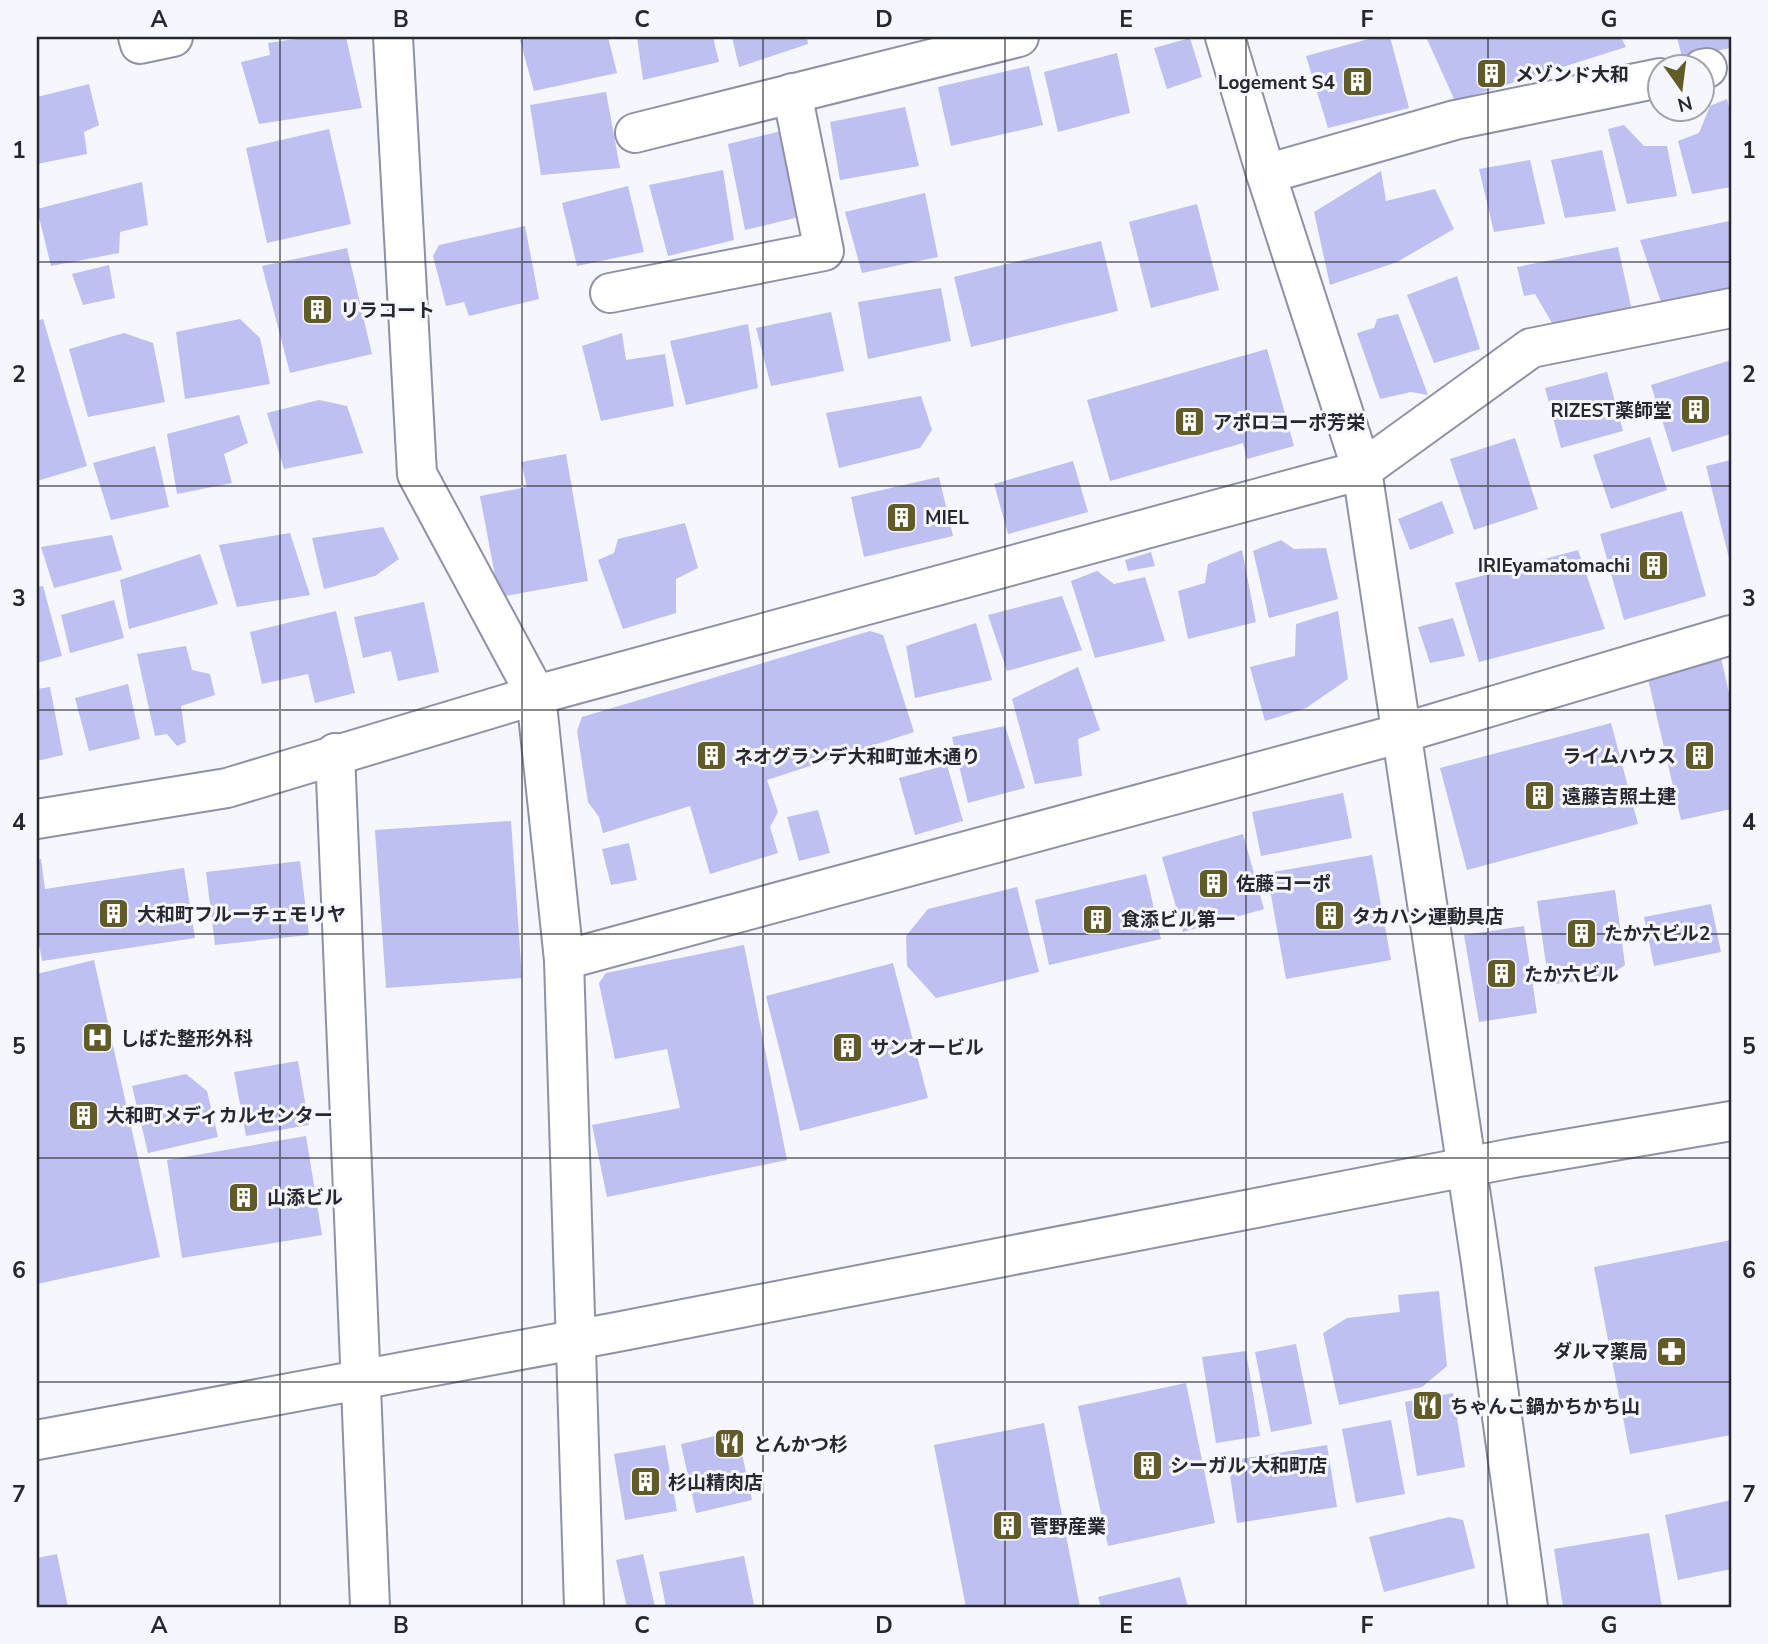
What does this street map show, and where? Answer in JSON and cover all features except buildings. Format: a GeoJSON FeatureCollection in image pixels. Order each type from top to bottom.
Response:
{"type":"FeatureCollection","features":[{"type":"Feature","properties":{"kind":"street"},"geometry":{"type":"LineString","coordinates":[[138,37],[140,44],[173,37]]}},
{"type":"Feature","properties":{"kind":"street"},"geometry":{"type":"LineString","coordinates":[[393,37],[418,474],[536,695],[564,960],[584,1607]]}},
{"type":"Feature","properties":{"kind":"street"},"geometry":{"type":"LineString","coordinates":[[635,133],[1019,37]]}},
{"type":"Feature","properties":{"kind":"street"},"geometry":{"type":"LineString","coordinates":[[1225,37],[1266,174],[1362,470],[1528,1607]]}},
{"type":"Feature","properties":{"kind":"street"},"geometry":{"type":"LineString","coordinates":[[1266,174],[1455,120],[1646,81]]}},
{"type":"Feature","properties":{"kind":"street"},"geometry":{"type":"LineString","coordinates":[[610,293],[824,251],[792,93]]}},
{"type":"Feature","properties":{"kind":"street"},"geometry":{"type":"LineString","coordinates":[[37,818],[227,788],[335,753],[536,695],[1362,470],[1531,348],[1731,308]]}},
{"type":"Feature","properties":{"kind":"street"},"geometry":{"type":"LineString","coordinates":[[564,960],[1402,733],[1731,635]]}},
{"type":"Feature","properties":{"kind":"street"},"geometry":{"type":"LineString","coordinates":[[335,753],[370,1607]]}},
{"type":"Feature","properties":{"kind":"street"},"geometry":{"type":"LineString","coordinates":[[37,1440],[1465,1167],[1731,1121]]}},
{"type":"Feature","properties":{"kind":"place","name":"メゾンド大和"},"geometry":{"type":"Point","coordinates":[1492,74]}},
{"type":"Feature","properties":{"kind":"place","name":"Logement S4"},"geometry":{"type":"Point","coordinates":[1358,82]}},
{"type":"Feature","properties":{"kind":"place","name":"リラコート"},"geometry":{"type":"Point","coordinates":[317,310]}},
{"type":"Feature","properties":{"kind":"place","name":"RIZEST薬師堂"},"geometry":{"type":"Point","coordinates":[1695,410]}},
{"type":"Feature","properties":{"kind":"place","name":"アポロコーポ芳栄"},"geometry":{"type":"Point","coordinates":[1190,422]}},
{"type":"Feature","properties":{"kind":"place","name":"MIEL"},"geometry":{"type":"Point","coordinates":[902,517]}},
{"type":"Feature","properties":{"kind":"place","name":"IRIEyamatomachi"},"geometry":{"type":"Point","coordinates":[1653,565]}},
{"type":"Feature","properties":{"kind":"place","name":"ネオグランデ大和町並木通り"},"geometry":{"type":"Point","coordinates":[711,756]}},
{"type":"Feature","properties":{"kind":"place","name":"ライムハウス"},"geometry":{"type":"Point","coordinates":[1699,756]}},
{"type":"Feature","properties":{"kind":"place","name":"遠藤吉照土建"},"geometry":{"type":"Point","coordinates":[1539,796]}},
{"type":"Feature","properties":{"kind":"place","name":"佐藤コーポ"},"geometry":{"type":"Point","coordinates":[1213,883]}},
{"type":"Feature","properties":{"kind":"place","name":"大和町フルーチェモリヤ"},"geometry":{"type":"Point","coordinates":[114,914]}},
{"type":"Feature","properties":{"kind":"place","name":"タカハシ運動具店"},"geometry":{"type":"Point","coordinates":[1329,916]}},
{"type":"Feature","properties":{"kind":"place","name":"食添ビル第一"},"geometry":{"type":"Point","coordinates":[1098,919]}},
{"type":"Feature","properties":{"kind":"place","name":"たか六ビル2"},"geometry":{"type":"Point","coordinates":[1581,933]}},
{"type":"Feature","properties":{"kind":"place","name":"たか六ビル"},"geometry":{"type":"Point","coordinates":[1501,974]}},
{"type":"Feature","properties":{"kind":"place","name":"しばた整形外科"},"geometry":{"type":"Point","coordinates":[97,1038]}},
{"type":"Feature","properties":{"kind":"place","name":"サンオービル"},"geometry":{"type":"Point","coordinates":[847,1047]}},
{"type":"Feature","properties":{"kind":"place","name":"大和町メディカルセンター"},"geometry":{"type":"Point","coordinates":[83,1115]}},
{"type":"Feature","properties":{"kind":"place","name":"山添ビル"},"geometry":{"type":"Point","coordinates":[244,1197]}},
{"type":"Feature","properties":{"kind":"place","name":"ダルマ薬局"},"geometry":{"type":"Point","coordinates":[1671,1351]}},
{"type":"Feature","properties":{"kind":"place","name":"ちゃんこ鍋かちかち山"},"geometry":{"type":"Point","coordinates":[1427,1406]}},
{"type":"Feature","properties":{"kind":"place","name":"とんかつ杉"},"geometry":{"type":"Point","coordinates":[730,1444]}},
{"type":"Feature","properties":{"kind":"place","name":"シーガル 大和町店"},"geometry":{"type":"Point","coordinates":[1147,1465]}},
{"type":"Feature","properties":{"kind":"place","name":"杉山精肉店"},"geometry":{"type":"Point","coordinates":[645,1482]}},
{"type":"Feature","properties":{"kind":"place","name":"菅野産業"},"geometry":{"type":"Point","coordinates":[1007,1526]}}]}
